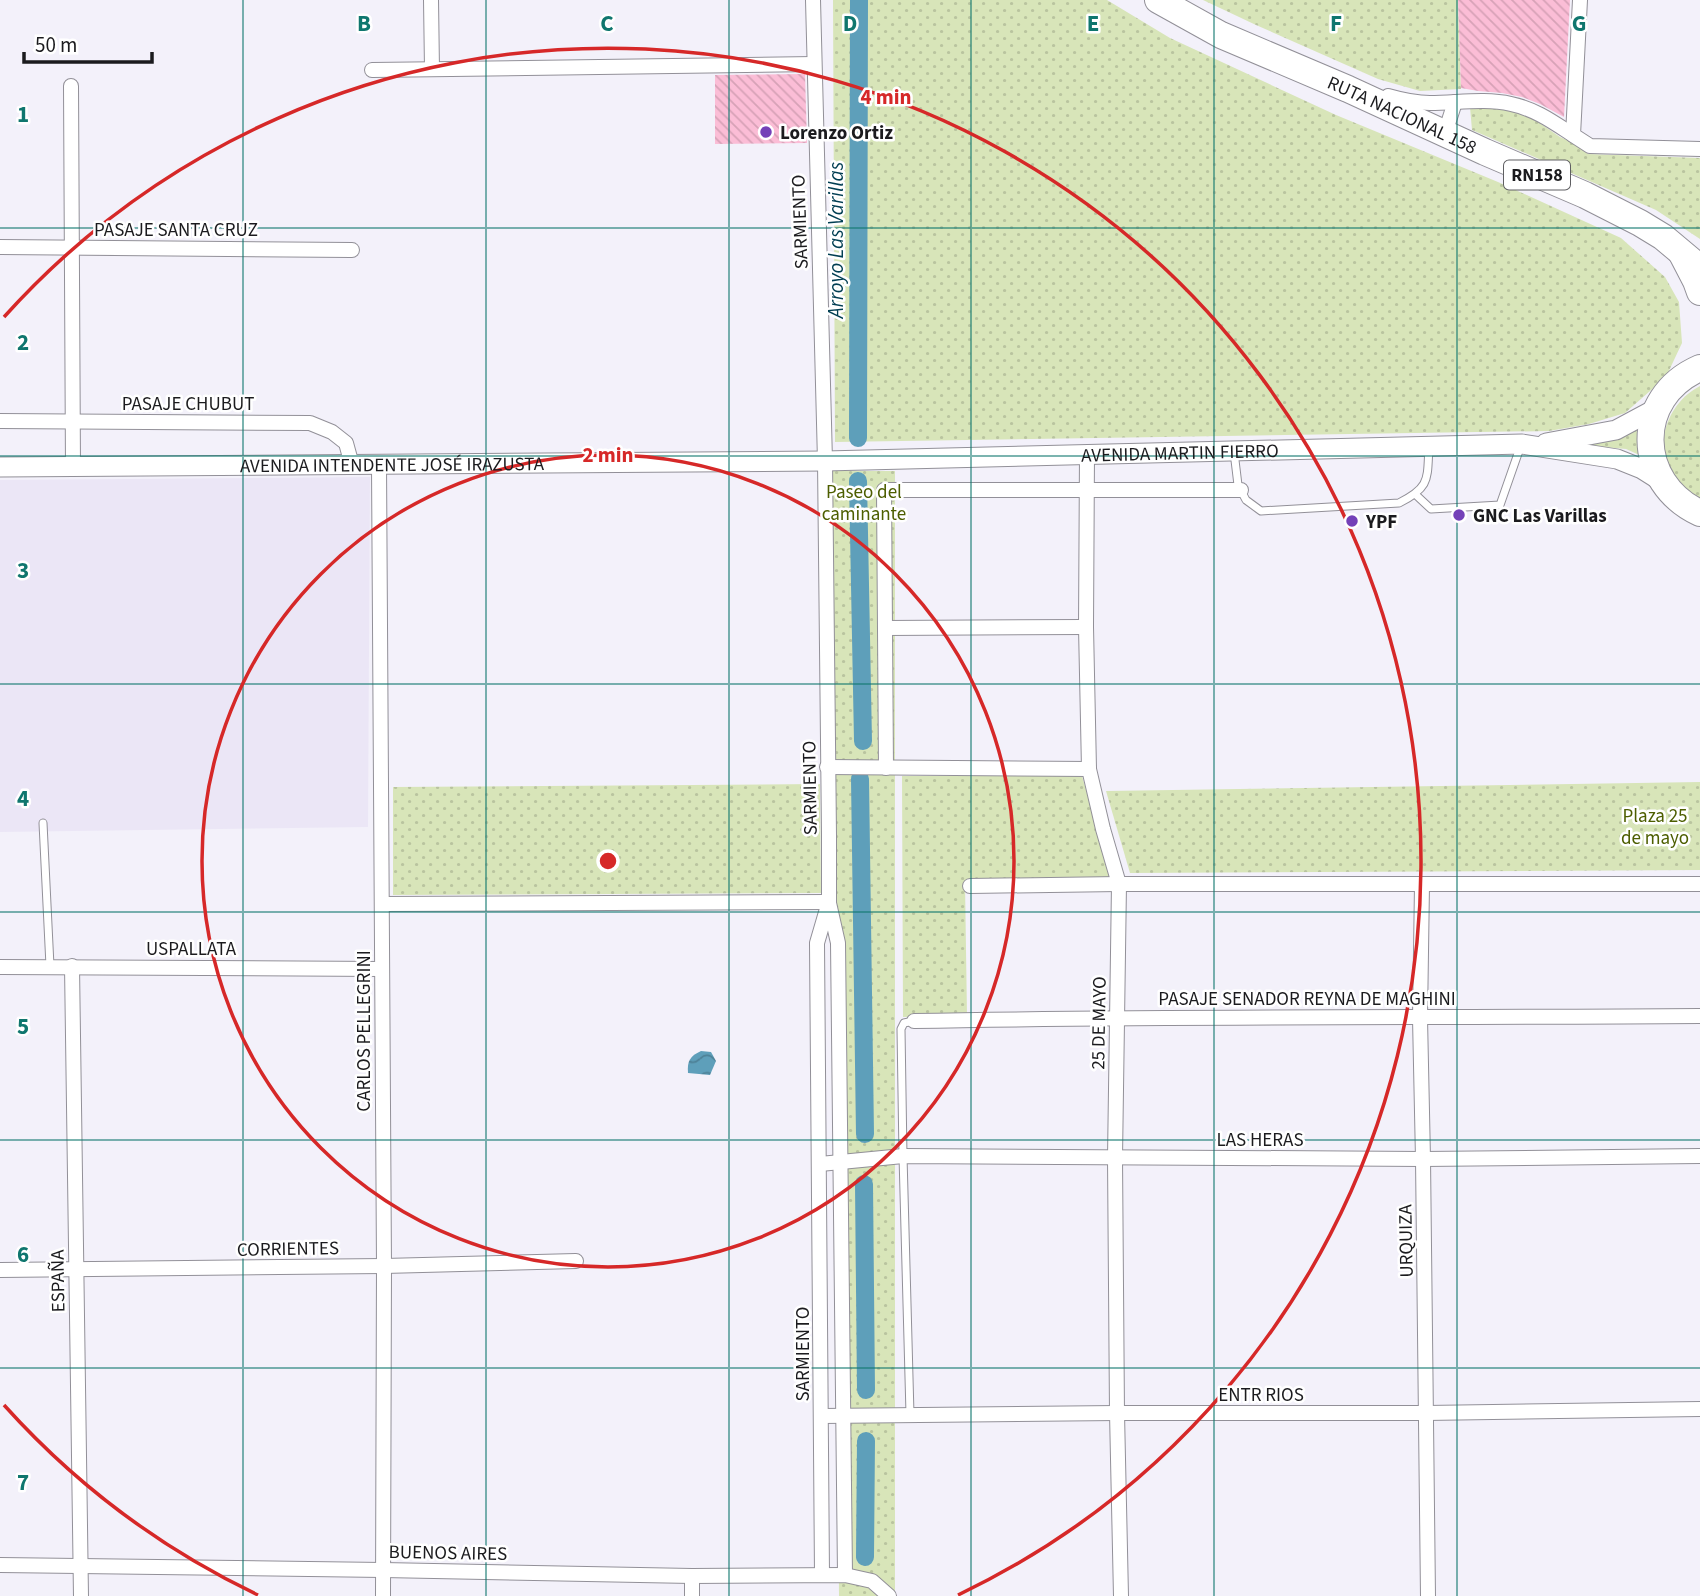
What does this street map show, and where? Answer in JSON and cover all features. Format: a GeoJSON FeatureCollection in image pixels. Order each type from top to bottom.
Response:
{"type":"FeatureCollection","features":[{"type":"Feature","properties":{"kind":"highway","name":"RUTA NACIONAL 158"},"geometry":{"type":"LineString","coordinates":[[1158,0],[1221,35],[1585,195],[1640,223],[1663,237],[1690,261],[1700,292]]}},
{"type":"Feature","properties":{"kind":"highway"},"geometry":{"type":"LineString","coordinates":[[1696,515],[1661,481],[1650,445],[1657,408],[1667,392],[1699,365]]}},
{"type":"Feature","properties":{"kind":"main road","name":"AVENIDA MARTIN FIERRO"},"geometry":{"type":"LineString","coordinates":[[825,461],[1528,445],[1616,430],[1657,408]]}},
{"type":"Feature","properties":{"kind":"main road","name":"AVENIDA MARTIN FIERRO"},"geometry":{"type":"LineString","coordinates":[[1528,445],[1617,459],[1642,469],[1661,481]]}},
{"type":"Feature","properties":{"kind":"main road","name":"AVENIDA INTENDENTE JOSÉ IRAZUSTA"},"geometry":{"type":"LineString","coordinates":[[0,467],[825,461]]}},
{"type":"Feature","properties":{"kind":"street"},"geometry":{"type":"LineString","coordinates":[[431,0],[432,69]]}},
{"type":"Feature","properties":{"kind":"street","name":"SARMIENTO"},"geometry":{"type":"LineString","coordinates":[[813,0],[825,461],[829,902],[817,943],[822,1575]]}},
{"type":"Feature","properties":{"kind":"street"},"geometry":{"type":"LineString","coordinates":[[1573,135],[1580,0]]}},
{"type":"Feature","properties":{"kind":"street"},"geometry":{"type":"LineString","coordinates":[[372,70],[814,64]]}},
{"type":"Feature","properties":{"kind":"street"},"geometry":{"type":"LineString","coordinates":[[71,86],[73,467]]}},
{"type":"Feature","properties":{"kind":"street"},"geometry":{"type":"LineString","coordinates":[[1348,89],[1427,103],[1511,103],[1539,113],[1590,146],[1700,149]]}},
{"type":"Feature","properties":{"kind":"street"},"geometry":{"type":"LineString","coordinates":[[1445,133],[1455,102]]}},
{"type":"Feature","properties":{"kind":"street","name":"PASAJE SANTA CRUZ"},"geometry":{"type":"LineString","coordinates":[[0,247],[352,250]]}},
{"type":"Feature","properties":{"kind":"street","name":"PASAJE CHUBUT"},"geometry":{"type":"LineString","coordinates":[[0,421],[310,423],[332,432],[346,443],[352,465]]}},
{"type":"Feature","properties":{"kind":"street","name":"25 DE MAYO"},"geometry":{"type":"LineString","coordinates":[[1087,454],[1089,769],[1119,884],[1115,1158],[1121,1596]]}},
{"type":"Feature","properties":{"kind":"street","name":"CARLOS PELLEGRINI"},"geometry":{"type":"LineString","coordinates":[[379,465],[384,1266],[383,1596]]}},
{"type":"Feature","properties":{"kind":"street"},"geometry":{"type":"LineString","coordinates":[[886,768],[884,490],[1241,491]]}},
{"type":"Feature","properties":{"kind":"street"},"geometry":{"type":"LineString","coordinates":[[885,628],[1086,627]]}},
{"type":"Feature","properties":{"kind":"street"},"geometry":{"type":"LineString","coordinates":[[827,767],[1089,769]]}},
{"type":"Feature","properties":{"kind":"street"},"geometry":{"type":"LineString","coordinates":[[970,887],[1119,884],[1700,884]]}},
{"type":"Feature","properties":{"kind":"street","name":"URQUIZA"},"geometry":{"type":"LineString","coordinates":[[1422,885],[1420,1018],[1428,1596]]}},
{"type":"Feature","properties":{"kind":"street"},"geometry":{"type":"LineString","coordinates":[[382,904],[829,902],[838,943],[843,1416],[850,1576]]}},
{"type":"Feature","properties":{"kind":"street","name":"ESPAÑA"},"geometry":{"type":"LineString","coordinates":[[72,966],[81,1596]]}},
{"type":"Feature","properties":{"kind":"street","name":"USPALLATA"},"geometry":{"type":"LineString","coordinates":[[0,967],[382,968]]}},
{"type":"Feature","properties":{"kind":"street","name":"PASAJE SENADOR REYNA DE MAGHINI"},"geometry":{"type":"LineString","coordinates":[[914,1021],[1117,1017],[1700,1016]]}},
{"type":"Feature","properties":{"kind":"street","name":"LAS HERAS"},"geometry":{"type":"LineString","coordinates":[[820,1164],[903,1156],[1423,1159],[1700,1156]]}},
{"type":"Feature","properties":{"kind":"street","name":"CORRIENTES"},"geometry":{"type":"LineString","coordinates":[[0,1270],[576,1261]]}},
{"type":"Feature","properties":{"kind":"street","name":"ENTR RIOS"},"geometry":{"type":"LineString","coordinates":[[822,1416],[1700,1409]]}},
{"type":"Feature","properties":{"kind":"street","name":"BUENOS AIRES"},"geometry":{"type":"LineString","coordinates":[[0,1565],[692,1576],[822,1575],[850,1576],[872,1581],[889,1596]]}},
{"type":"Feature","properties":{"kind":"street"},"geometry":{"type":"LineString","coordinates":[[692,1576],[692,1596]]}},
{"type":"Feature","properties":{"kind":"lane"},"geometry":{"type":"LineString","coordinates":[[1416,495],[1430,509],[1500,505],[1528,445]]}},
{"type":"Feature","properties":{"kind":"lane"},"geometry":{"type":"LineString","coordinates":[[1234,451],[1238,485],[1246,500],[1261,511],[1399,503],[1416,495],[1427,479],[1429,446]]}},
{"type":"Feature","properties":{"kind":"lane"},"geometry":{"type":"LineString","coordinates":[[43,823],[50,966]]}},
{"type":"Feature","properties":{"kind":"lane"},"geometry":{"type":"LineString","coordinates":[[910,1414],[901,1029],[904,1023],[914,1021]]}},
{"type":"Feature","properties":{"kind":"shaded area"},"geometry":{"type":"Polygon","coordinates":[[[370,477],[368,827],[0,832],[0,480],[370,477]]]}},
{"type":"Feature","properties":{"kind":"green space"},"geometry":{"type":"Polygon","coordinates":[[[833,0],[1107,0],[1170,38],[1336,115],[1498,182],[1621,238],[1665,277],[1679,302],[1682,343],[1666,377],[1625,413],[1589,424],[1549,431],[835,442],[833,0]]]}},
{"type":"Feature","properties":{"kind":"green space"},"geometry":{"type":"Polygon","coordinates":[[[1203,0],[1458,0],[1461,89],[1420,91],[1378,79],[1203,0]]]}},
{"type":"Feature","properties":{"kind":"green space"},"geometry":{"type":"Polygon","coordinates":[[[1470,107],[1498,107],[1525,113],[1588,154],[1700,158],[1700,239],[1656,210],[1472,130],[1470,107]]]}},
{"type":"Feature","properties":{"kind":"green space"},"geometry":{"type":"Polygon","coordinates":[[[1700,386],[1700,501],[1684,490],[1672,475],[1663,447],[1669,418],[1687,395],[1700,386]]]}},
{"type":"Feature","properties":{"kind":"green space"},"geometry":{"type":"Polygon","coordinates":[[[1645,421],[1646,458],[1626,449],[1580,445],[1606,442],[1627,435],[1645,421]]]}},
{"type":"Feature","properties":{"kind":"green space","name":"Paseo del caminante"},"geometry":{"type":"Polygon","coordinates":[[[831,471],[895,471],[895,1596],[839,1596],[831,471]]]}},
{"type":"Feature","properties":{"kind":"green space"},"geometry":{"type":"Polygon","coordinates":[[[902,776],[1082,776],[1112,879],[965,882],[967,1016],[903,1017],[902,776]]]}},
{"type":"Feature","properties":{"kind":"green space","name":"Plaza 25 de mayo"},"geometry":{"type":"Polygon","coordinates":[[[1700,782],[1700,870],[1130,873],[1106,791],[1700,782]]]}},
{"type":"Feature","properties":{"kind":"green space"},"geometry":{"type":"Polygon","coordinates":[[[820,784],[821,893],[393,895],[393,787],[820,784]]]}},
{"type":"Feature","properties":{"kind":"water"},"geometry":{"type":"Polygon","coordinates":[[[701,1051],[711,1052],[716,1061],[710,1075],[688,1073],[690,1059],[701,1051]]]}},
{"type":"Feature","properties":{"kind":"building"},"geometry":{"type":"Polygon","coordinates":[[[1458,0],[1570,0],[1564,117],[1522,97],[1461,88],[1458,0]]]}},
{"type":"Feature","properties":{"kind":"building"},"geometry":{"type":"Polygon","coordinates":[[[805,74],[807,143],[715,144],[715,75],[805,74]]]}},
{"type":"Feature","properties":{"kind":"waterway","name":"Arroyo Las Varillas"},"geometry":{"type":"LineString","coordinates":[[858,438],[859,0]]}},
{"type":"Feature","properties":{"kind":"waterway"},"geometry":{"type":"LineString","coordinates":[[858,481],[863,741]]}},
{"type":"Feature","properties":{"kind":"waterway"},"geometry":{"type":"LineString","coordinates":[[860,779],[865,1134]]}},
{"type":"Feature","properties":{"kind":"waterway"},"geometry":{"type":"LineString","coordinates":[[864,1184],[866,1390]]}},
{"type":"Feature","properties":{"kind":"waterway"},"geometry":{"type":"LineString","coordinates":[[865,1557],[866,1441]]}},
{"type":"Feature","properties":{"kind":"place","name":"Lorenzo Ortiz"},"geometry":{"type":"Point","coordinates":[766,132]}},
{"type":"Feature","properties":{"kind":"place","name":"GNC Las Varillas"},"geometry":{"type":"Point","coordinates":[1459,515]}},
{"type":"Feature","properties":{"kind":"place","name":"YPF"},"geometry":{"type":"Point","coordinates":[1352,521]}}]}
